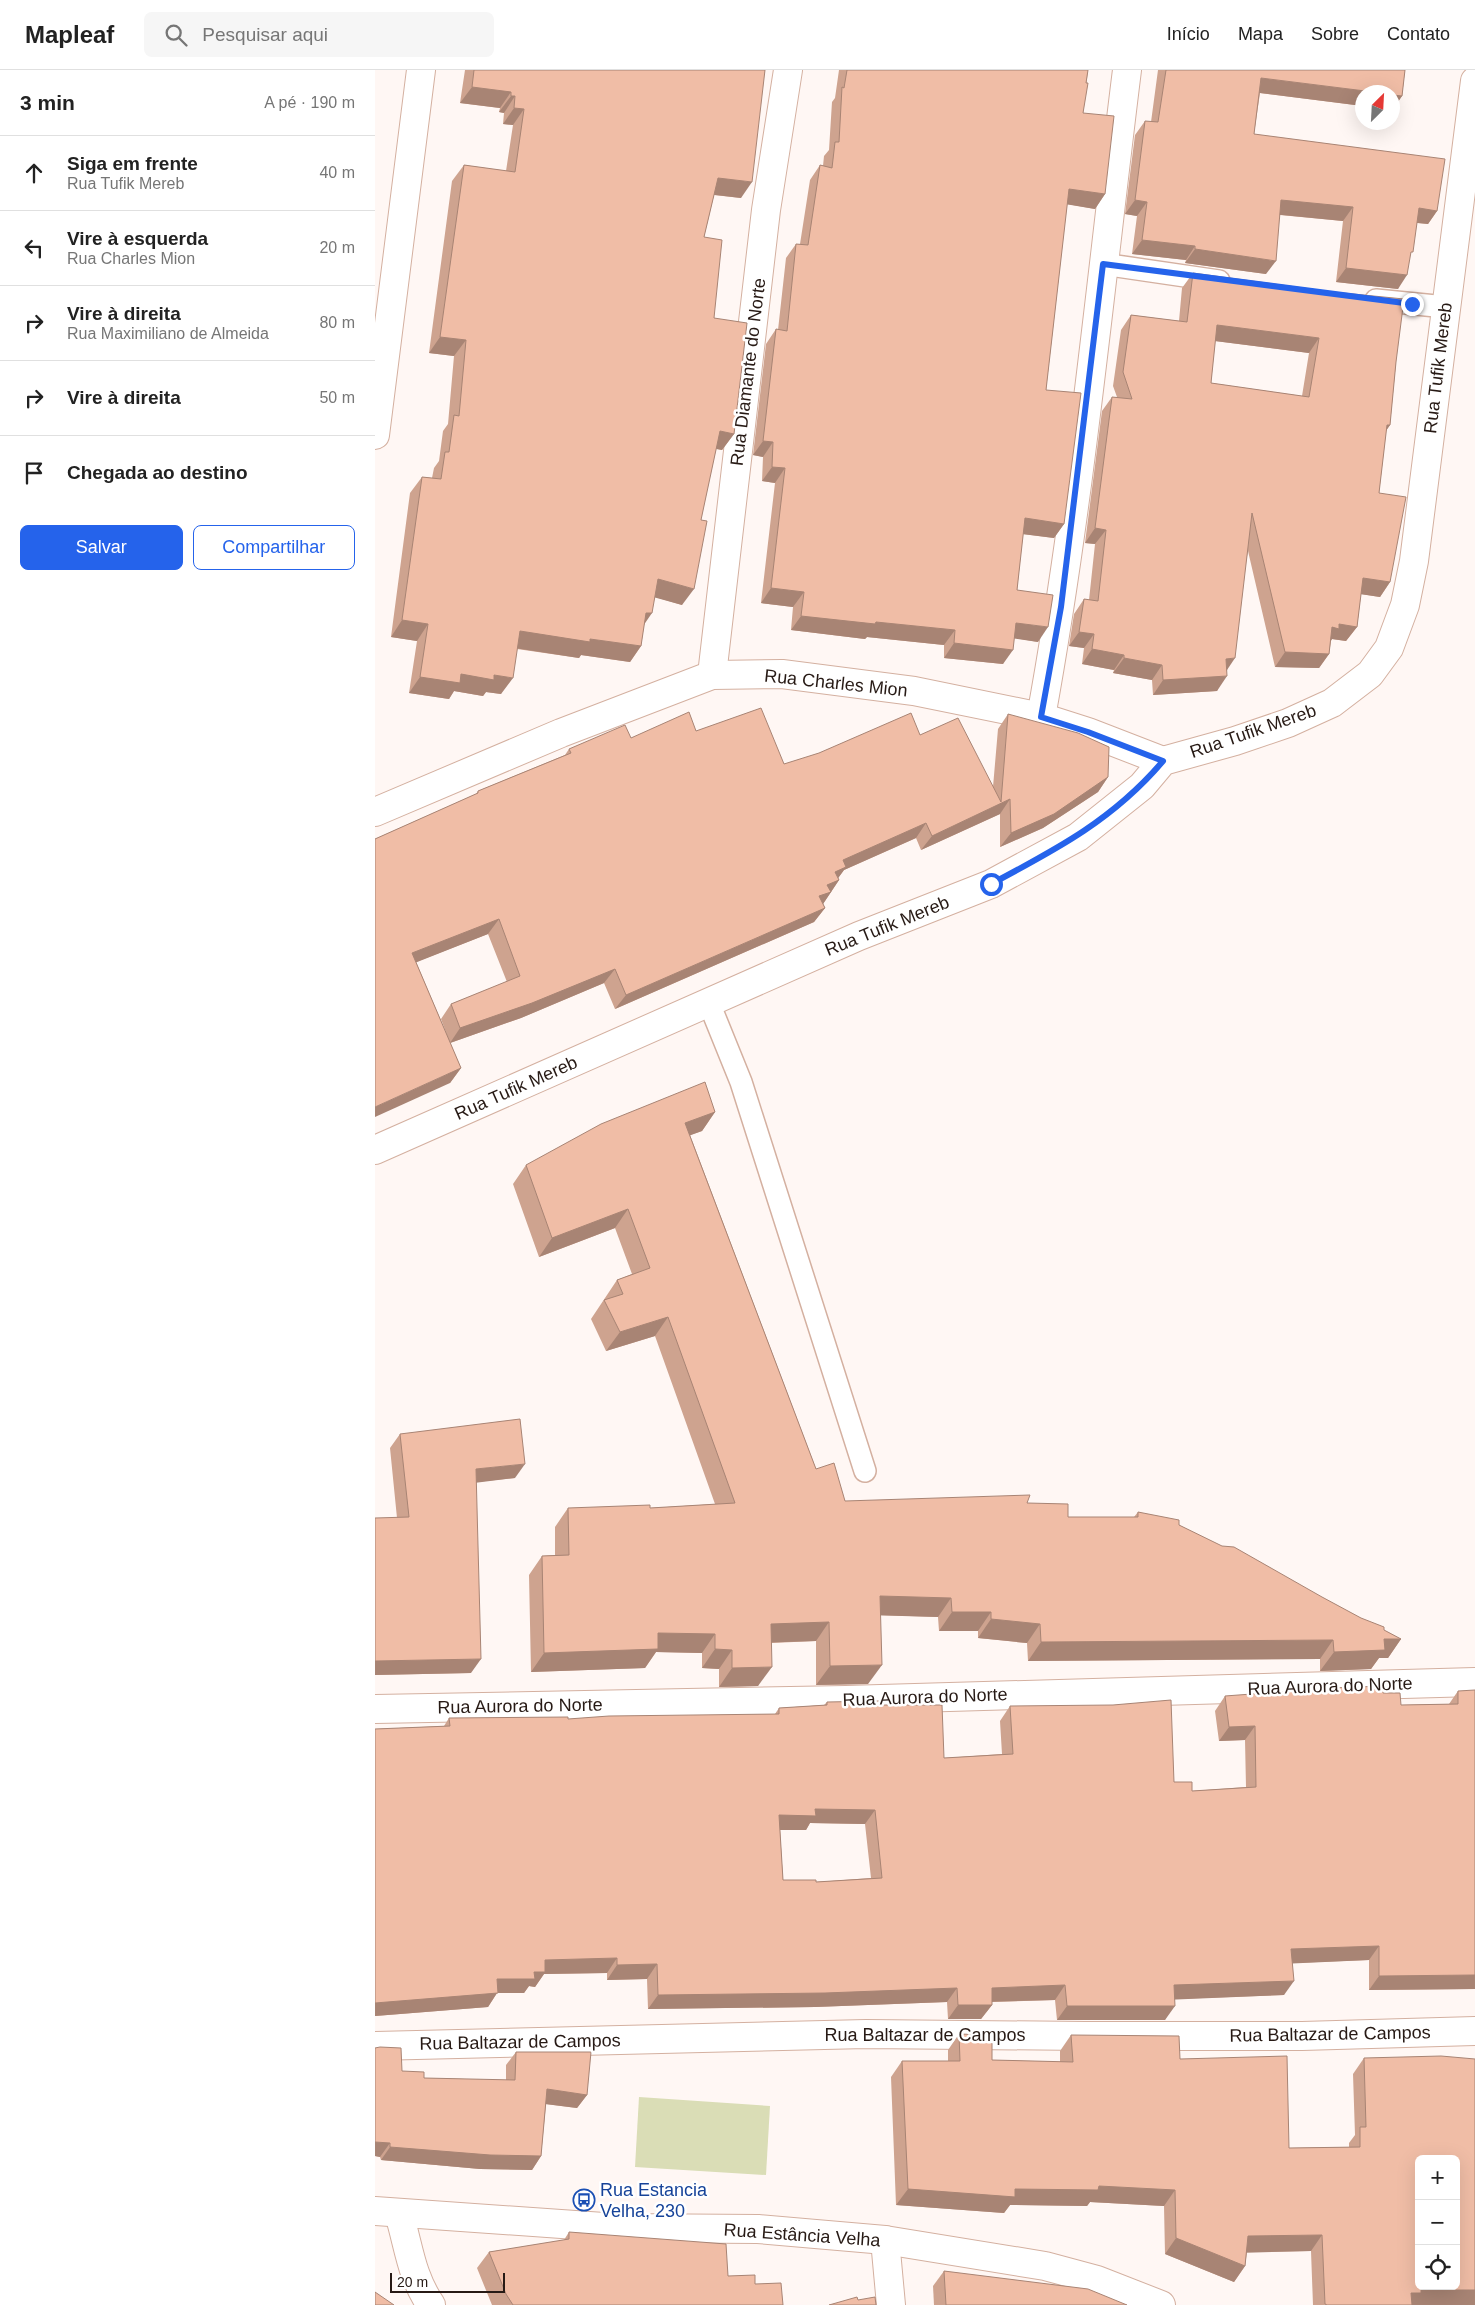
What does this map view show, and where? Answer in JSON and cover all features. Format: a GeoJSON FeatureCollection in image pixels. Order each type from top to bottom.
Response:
{"type":"FeatureCollection","features":[{"type":"Feature","properties":{"kind":"street"},"geometry":{"type":"LineString","coordinates":[[375,435],[421,70]]}},
{"type":"Feature","properties":{"kind":"street","name":"Rua Diamante do Norte"},"geometry":{"type":"LineString","coordinates":[[712,675],[766,210],[788,70]]}},
{"type":"Feature","properties":{"kind":"street"},"geometry":{"type":"LineString","coordinates":[[1041,717],[1066,569],[1127,70]]}},
{"type":"Feature","properties":{"kind":"street","name":"Rua Tufik Mereb"},"geometry":{"type":"LineString","coordinates":[[375,1150],[859,936],[991,884],[1078,836],[1106,816],[1142,786],[1163,761],[1235,741],[1288,723],[1332,703],[1370,674],[1389,648],[1405,605],[1414,561],[1475,81]]}},
{"type":"Feature","properties":{"kind":"street","name":"Rua Charles Mion"},"geometry":{"type":"LineString","coordinates":[[375,812],[553,736],[712,675],[782,674],[879,686],[1041,717],[1088,732],[1163,761]]}},
{"type":"Feature","properties":{"kind":"street","name":"Rua Aurora do Norte"},"geometry":{"type":"LineString","coordinates":[[375,1709],[846,1700],[1475,1682]]}},
{"type":"Feature","properties":{"kind":"street","name":"Rua Baltazar de Campos"},"geometry":{"type":"LineString","coordinates":[[375,2046],[866,2034],[1282,2036],[1475,2031]]}},
{"type":"Feature","properties":{"kind":"street"},"geometry":{"type":"LineString","coordinates":[[387,2213],[421,2290],[431,2305]]}},
{"type":"Feature","properties":{"kind":"street","name":"Rua Estância Velha"},"geometry":{"type":"LineString","coordinates":[[387,2213],[618,2228],[758,2229],[885,2240],[1045,2266],[1097,2280],[1161,2305]]}},
{"type":"Feature","properties":{"kind":"street"},"geometry":{"type":"LineString","coordinates":[[885,2240],[891,2305]]}},
{"type":"Feature","properties":{"kind":"lane"},"geometry":{"type":"LineString","coordinates":[[1103,264],[1239,283]]}},
{"type":"Feature","properties":{"kind":"lane"},"geometry":{"type":"LineString","coordinates":[[1354,298],[1446,307]]}},
{"type":"Feature","properties":{"kind":"lane"},"geometry":{"type":"LineString","coordinates":[[709,1003],[741,1082],[865,1471]]}},
{"type":"Feature","properties":{"kind":"green space"},"geometry":{"type":"Polygon","coordinates":[[[639,2097],[770,2106],[766,2175],[635,2167],[639,2097]]]}},
{"type":"Feature","properties":{"kind":"building"},"geometry":{"type":"Polygon","coordinates":[[[474,70],[765,70],[752,182],[718,178],[704,237],[722,240],[714,318],[747,323],[734,434],[720,431],[701,520],[707,521],[694,589],[658,579],[652,613],[646,613],[641,646],[590,639],[590,642],[520,631],[513,678],[494,675],[494,680],[461,674],[460,683],[420,677],[428,624],[402,620],[422,477],[441,479],[445,452],[449,452],[454,415],[459,416],[466,340],[440,337],[464,165],[515,172],[524,109],[514,108],[515,96],[511,96],[511,92],[472,87],[474,70]]]}},
{"type":"Feature","properties":{"kind":"building"},"geometry":{"type":"Polygon","coordinates":[[[847,70],[1088,70],[1086,83],[1088,83],[1083,113],[1114,116],[1105,194],[1069,189],[1046,390],[1081,393],[1064,524],[1025,518],[1017,590],[1053,595],[1048,627],[1016,623],[1013,650],[954,643],[955,630],[801,616],[804,592],[771,588],[785,468],[772,467],[773,442],[763,441],[776,329],[787,331],[796,244],[808,245],[820,165],[832,168],[835,142],[839,142],[842,87],[844,88],[847,70]]]}},
{"type":"Feature","properties":{"kind":"building"},"geometry":{"type":"Polygon","coordinates":[[[1166,70],[1405,70],[1402,96],[1400,96],[1400,85],[1355,85],[1355,90],[1261,78],[1254,134],[1445,159],[1437,211],[1419,208],[1413,252],[1411,252],[1407,275],[1346,268],[1353,207],[1281,200],[1276,261],[1195,249],[1195,246],[1142,240],[1147,202],[1135,200],[1145,121],[1158,122],[1166,70]]]}},
{"type":"Feature","properties":{"kind":"building"},"geometry":{"type":"Polygon","coordinates":[[[1193,273],[1333,292],[1404,299],[1390,425],[1387,425],[1379,493],[1406,497],[1390,582],[1363,578],[1357,627],[1339,624],[1339,629],[1332,627],[1329,654],[1285,652],[1252,513],[1235,658],[1226,659],[1227,676],[1163,680],[1162,665],[1124,658],[1124,655],[1092,649],[1094,634],[1079,632],[1084,599],[1098,601],[1106,530],[1095,528],[1112,397],[1132,399],[1123,372],[1131,315],[1187,322],[1193,273]],[[1217,325],[1211,383],[1309,397],[1319,338],[1217,325]]]}},
{"type":"Feature","properties":{"kind":"building"},"geometry":{"type":"Polygon","coordinates":[[[761,708],[784,764],[819,753],[911,713],[920,735],[958,718],[1001,802],[1008,714],[1078,733],[1109,747],[1108,777],[1054,814],[1011,833],[1010,799],[932,836],[926,823],[843,860],[846,867],[835,872],[839,880],[827,885],[831,892],[819,896],[825,908],[626,995],[615,969],[532,1003],[460,1028],[451,1004],[520,976],[499,919],[412,953],[461,1068],[375,1107],[375,839],[478,793],[478,791],[571,753],[569,749],[625,725],[631,738],[689,712],[696,731],[761,708]]]}},
{"type":"Feature","properties":{"kind":"building"},"geometry":{"type":"Polygon","coordinates":[[[705,1082],[715,1112],[685,1123],[816,1469],[834,1463],[845,1501],[1030,1495],[1027,1503],[1068,1504],[1068,1517],[1138,1517],[1138,1512],[1179,1520],[1179,1525],[1222,1546],[1234,1547],[1361,1618],[1384,1627],[1384,1630],[1401,1639],[1384,1639],[1385,1650],[1334,1652],[1333,1640],[1041,1642],[1040,1624],[991,1619],[991,1612],[952,1612],[951,1598],[880,1596],[882,1665],[830,1666],[829,1622],[771,1624],[772,1667],[732,1668],[732,1650],[715,1649],[715,1634],[658,1633],[658,1649],[544,1653],[542,1556],[569,1555],[568,1508],[650,1505],[650,1508],[735,1503],[668,1317],[620,1332],[604,1300],[623,1294],[617,1280],[650,1268],[628,1209],[552,1238],[526,1165],[601,1124],[705,1082]]]}},
{"type":"Feature","properties":{"kind":"building"},"geometry":{"type":"Polygon","coordinates":[[[520,1419],[525,1464],[476,1469],[481,1659],[375,1661],[375,1518],[409,1517],[400,1434],[520,1419]]]}},
{"type":"Feature","properties":{"kind":"building"},"geometry":{"type":"Polygon","coordinates":[[[1383,1686],[1383,1693],[1400,1693],[1401,1705],[1458,1704],[1458,1691],[1475,1690],[1475,1975],[1379,1976],[1379,1946],[1291,1949],[1294,1981],[1174,1985],[1175,2006],[1067,2006],[1065,1985],[992,1988],[992,2005],[958,2005],[957,1988],[825,1993],[658,1995],[657,1964],[617,1965],[617,1958],[545,1960],[545,1972],[534,1972],[535,1979],[497,1979],[498,1993],[375,2003],[375,1729],[450,1726],[449,1718],[568,1717],[568,1719],[609,1716],[779,1714],[779,1708],[827,1705],[827,1702],[879,1701],[879,1705],[942,1705],[944,1758],[1013,1754],[1010,1706],[1113,1705],[1171,1700],[1174,1782],[1192,1782],[1192,1791],[1256,1787],[1255,1726],[1229,1727],[1225,1696],[1383,1686]],[[815,1809],[816,1816],[779,1815],[783,1880],[816,1880],[816,1882],[882,1878],[875,1810],[815,1809]]]}},
{"type":"Feature","properties":{"kind":"building"},"geometry":{"type":"Polygon","coordinates":[[[959,2034],[992,2035],[992,2060],[1073,2062],[1071,2035],[1179,2036],[1180,2059],[1287,2056],[1289,2148],[1360,2147],[1360,2127],[1366,2127],[1364,2058],[1441,2056],[1475,2059],[1475,2290],[1460,2290],[1460,2155],[1415,2155],[1415,2290],[1421,2290],[1421,2293],[1411,2293],[1412,2305],[1327,2305],[1325,2304],[1322,2235],[1248,2236],[1245,2266],[1176,2238],[1175,2190],[1099,2186],[1098,2190],[1015,2189],[1015,2197],[908,2189],[902,2061],[960,2061],[959,2034]]]}},
{"type":"Feature","properties":{"kind":"building"},"geometry":{"type":"Polygon","coordinates":[[[375,2048],[401,2048],[402,2071],[424,2072],[424,2078],[515,2080],[516,2052],[591,2052],[587,2095],[547,2089],[541,2156],[490,2155],[390,2147],[390,2143],[375,2142],[375,2048]]]}},
{"type":"Feature","properties":{"kind":"building"},"geometry":{"type":"Polygon","coordinates":[[[569,2232],[726,2244],[728,2276],[755,2275],[755,2284],[781,2283],[783,2305],[513,2305],[506,2294],[489,2252],[569,2239],[569,2232]]]}},
{"type":"Feature","properties":{"kind":"building"},"geometry":{"type":"Polygon","coordinates":[[[944,2271],[1088,2289],[1127,2305],[946,2305],[944,2271]]]}},
{"type":"Feature","properties":{"kind":"building"},"geometry":{"type":"Polygon","coordinates":[[[375,2292],[394,2305],[375,2305],[375,2292]]]}},
{"type":"Feature","properties":{"kind":"building"},"geometry":{"type":"Polygon","coordinates":[[[857,2297],[858,2300],[875,2297],[876,2305],[829,2305],[857,2297]]]}},
{"type":"Feature","properties":{"kind":"place","name":"Rua Estancia Velha, 230"},"geometry":{"type":"Point","coordinates":[584,2200]}},
{"type":"Feature","properties":{"kind":"route"},"geometry":{"type":"LineString","coordinates":[[991,884],[1078,836],[1106,816],[1142,786],[1163,761],[1088,732],[1041,717],[1061,607],[1103,264],[1258,286],[1412,304]]}}]}
